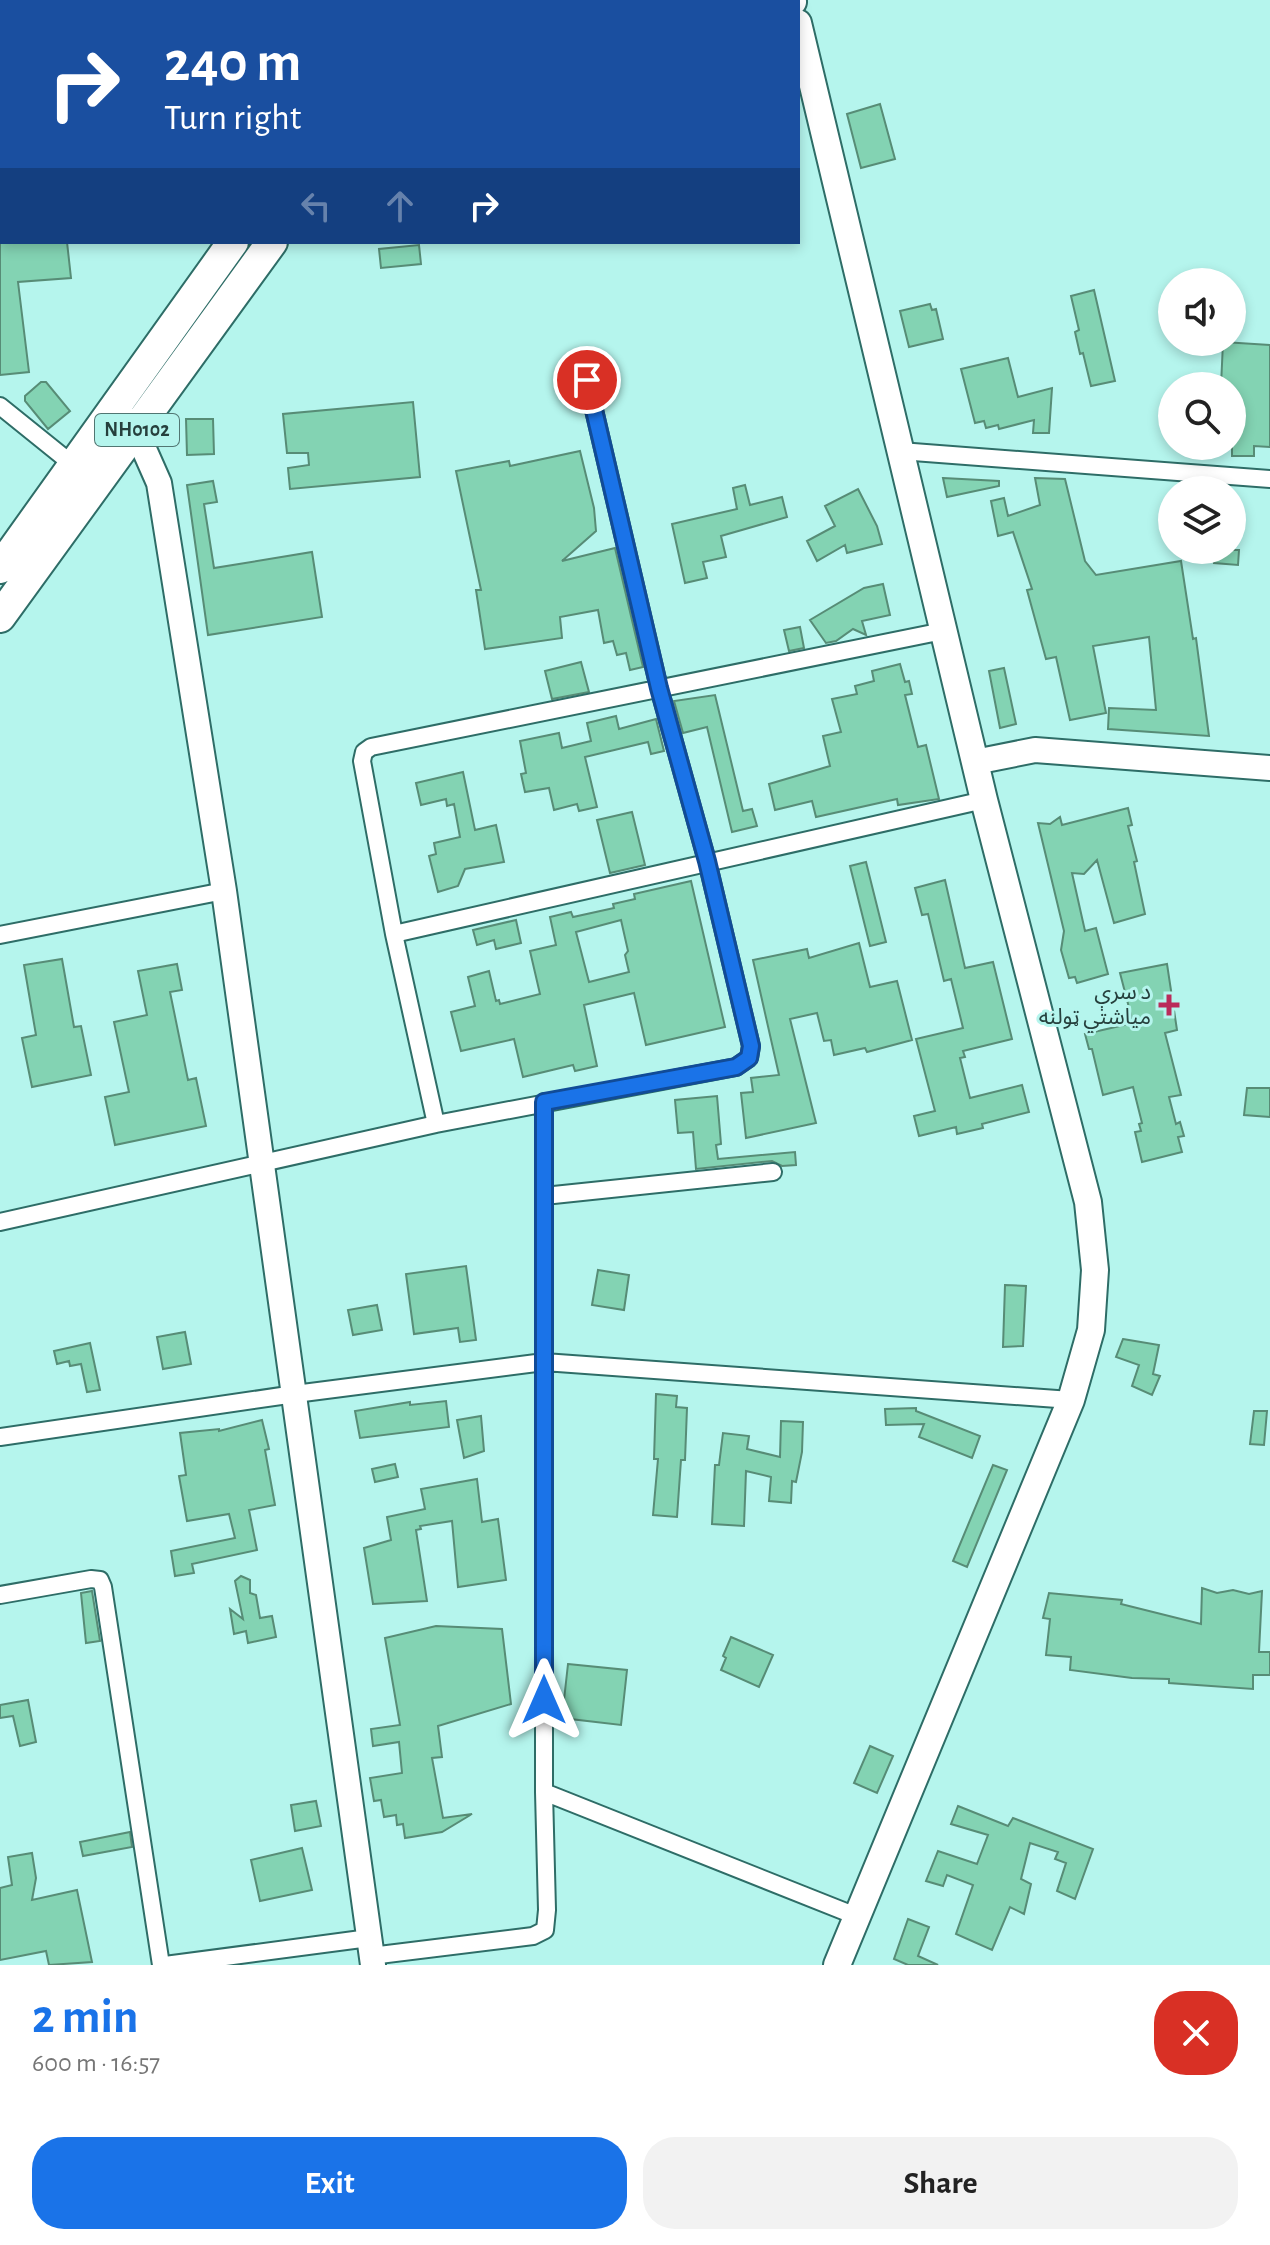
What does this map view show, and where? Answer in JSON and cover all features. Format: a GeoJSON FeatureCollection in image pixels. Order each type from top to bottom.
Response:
{"type":"FeatureCollection","features":[{"type":"Feature","properties":{"kind":"highway","name":"NH0102"},"geometry":{"type":"LineString","coordinates":[[0,617],[85,474],[115,407],[232,244]]}},
{"type":"Feature","properties":{"kind":"highway","name":"NH0102"},"geometry":{"type":"LineString","coordinates":[[0,568],[85,474],[136,431],[271,244]]}},
{"type":"Feature","properties":{"kind":"main road"},"geometry":{"type":"LineString","coordinates":[[800,31],[984,800],[1088,1202],[1095,1270],[1091,1330],[1071,1400],[837,1965]]}},
{"type":"Feature","properties":{"kind":"street"},"geometry":{"type":"LineString","coordinates":[[0,1222],[436,1124],[736,1067],[749,1058],[751,1046],[707,861],[659,688],[587,380]]}},
{"type":"Feature","properties":{"kind":"street"},"geometry":{"type":"LineString","coordinates":[[0,406],[85,474]]}},
{"type":"Feature","properties":{"kind":"street"},"geometry":{"type":"LineString","coordinates":[[115,407],[136,431],[159,483],[224,891],[371,1953]]}},
{"type":"Feature","properties":{"kind":"street"},"geometry":{"type":"LineString","coordinates":[[900,451],[1270,479]]}},
{"type":"Feature","properties":{"kind":"street"},"geometry":{"type":"LineString","coordinates":[[436,1124],[394,934],[362,761],[364,752],[371,747],[943,631]]}},
{"type":"Feature","properties":{"kind":"street"},"geometry":{"type":"LineString","coordinates":[[975,762],[1035,750],[1270,768]]}},
{"type":"Feature","properties":{"kind":"street"},"geometry":{"type":"LineString","coordinates":[[394,934],[984,800]]}},
{"type":"Feature","properties":{"kind":"street"},"geometry":{"type":"LineString","coordinates":[[0,935],[224,891]]}},
{"type":"Feature","properties":{"kind":"street"},"geometry":{"type":"LineString","coordinates":[[0,1595],[100,1580],[163,1965],[371,1953],[533,1936],[545,1930],[544,1102]]}},
{"type":"Feature","properties":{"kind":"street"},"geometry":{"type":"LineString","coordinates":[[544,1196],[773,1172]]}},
{"type":"Feature","properties":{"kind":"street"},"geometry":{"type":"LineString","coordinates":[[0,1437],[544,1362],[1071,1400]]}},
{"type":"Feature","properties":{"kind":"street"},"geometry":{"type":"LineString","coordinates":[[544,1792],[856,1916]]}},
{"type":"Feature","properties":{"kind":"building"},"geometry":{"type":"Polygon","coordinates":[[[880,104],[895,159],[861,168],[847,114],[880,104]]]}},
{"type":"Feature","properties":{"kind":"building"},"geometry":{"type":"Polygon","coordinates":[[[0,244],[67,244],[71,278],[18,282],[29,372],[0,375],[0,244]]]}},
{"type":"Feature","properties":{"kind":"building"},"geometry":{"type":"Polygon","coordinates":[[[419,245],[421,264],[381,268],[379,249],[419,245]]]}},
{"type":"Feature","properties":{"kind":"building"},"geometry":{"type":"Polygon","coordinates":[[[1094,290],[1115,381],[1091,386],[1075,332],[1079,330],[1071,296],[1094,290]]]}},
{"type":"Feature","properties":{"kind":"building"},"geometry":{"type":"Polygon","coordinates":[[[930,304],[932,310],[936,309],[943,339],[909,347],[900,311],[930,304]]]}},
{"type":"Feature","properties":{"kind":"building"},"geometry":{"type":"Polygon","coordinates":[[[1246,343],[1270,345],[1270,447],[1254,446],[1254,456],[1246,456],[1246,372],[1222,372],[1222,356],[1246,356],[1246,343]]]}},
{"type":"Feature","properties":{"kind":"building"},"geometry":{"type":"Polygon","coordinates":[[[1008,358],[1018,397],[1052,388],[1049,433],[1033,433],[1034,420],[999,429],[998,425],[986,428],[984,421],[975,423],[961,369],[1008,358]]]}},
{"type":"Feature","properties":{"kind":"building"},"geometry":{"type":"Polygon","coordinates":[[[41,382],[46,382],[70,411],[48,429],[25,401],[25,396],[41,382]]]}},
{"type":"Feature","properties":{"kind":"building"},"geometry":{"type":"Polygon","coordinates":[[[413,402],[420,477],[290,489],[288,468],[309,465],[308,453],[287,453],[283,414],[413,402]]]}},
{"type":"Feature","properties":{"kind":"building"},"geometry":{"type":"Polygon","coordinates":[[[186,419],[213,419],[214,454],[187,455],[186,419]]]}},
{"type":"Feature","properties":{"kind":"building"},"geometry":{"type":"Polygon","coordinates":[[[580,451],[594,508],[596,531],[562,561],[615,548],[643,667],[630,670],[626,653],[617,655],[613,641],[604,643],[598,610],[560,617],[562,638],[485,649],[476,590],[481,590],[456,471],[509,461],[510,466],[580,451]]]}},
{"type":"Feature","properties":{"kind":"building"},"geometry":{"type":"Polygon","coordinates":[[[943,478],[999,481],[999,486],[947,497],[943,478]]]}},
{"type":"Feature","properties":{"kind":"building"},"geometry":{"type":"Polygon","coordinates":[[[1035,478],[1065,479],[1085,561],[1096,575],[1181,564],[1193,639],[1196,638],[1209,736],[1108,729],[1109,708],[1156,710],[1149,637],[1093,646],[1106,713],[1070,720],[1056,657],[1046,659],[1027,590],[1032,589],[1013,532],[998,536],[991,501],[1004,498],[1008,516],[1040,505],[1035,478]]]}},
{"type":"Feature","properties":{"kind":"building"},"geometry":{"type":"Polygon","coordinates":[[[213,481],[217,502],[204,504],[214,568],[312,552],[322,617],[208,635],[187,485],[213,481]]]}},
{"type":"Feature","properties":{"kind":"building"},"geometry":{"type":"Polygon","coordinates":[[[745,485],[750,505],[782,497],[787,517],[721,536],[726,557],[703,562],[707,578],[685,583],[672,524],[737,509],[733,488],[745,485]]]}},
{"type":"Feature","properties":{"kind":"building"},"geometry":{"type":"Polygon","coordinates":[[[858,489],[877,526],[882,544],[847,553],[845,545],[817,561],[807,541],[835,526],[825,506],[858,489]]]}},
{"type":"Feature","properties":{"kind":"building"},"geometry":{"type":"Polygon","coordinates":[[[883,584],[890,615],[862,621],[866,635],[853,629],[836,641],[826,643],[810,620],[864,588],[883,584]]]}},
{"type":"Feature","properties":{"kind":"building"},"geometry":{"type":"Polygon","coordinates":[[[800,627],[804,648],[789,651],[784,630],[800,627]]]}},
{"type":"Feature","properties":{"kind":"building"},"geometry":{"type":"Polygon","coordinates":[[[581,662],[589,692],[552,699],[545,671],[581,662]]]}},
{"type":"Feature","properties":{"kind":"building"},"geometry":{"type":"Polygon","coordinates":[[[900,664],[912,694],[905,695],[918,747],[926,745],[939,799],[898,805],[897,799],[816,817],[812,801],[775,810],[769,784],[830,766],[823,736],[841,732],[832,699],[857,694],[855,686],[874,681],[872,671],[900,664]]]}},
{"type":"Feature","properties":{"kind":"building"},"geometry":{"type":"Polygon","coordinates":[[[1004,668],[1016,724],[1000,728],[989,671],[1004,668]]]}},
{"type":"Feature","properties":{"kind":"building"},"geometry":{"type":"Polygon","coordinates":[[[715,695],[743,811],[752,809],[757,826],[732,832],[707,727],[683,733],[674,701],[715,695]]]}},
{"type":"Feature","properties":{"kind":"building"},"geometry":{"type":"Polygon","coordinates":[[[616,716],[619,729],[656,719],[664,751],[651,754],[648,742],[585,757],[597,807],[579,811],[577,804],[554,810],[549,788],[525,792],[521,774],[526,773],[520,741],[559,733],[562,748],[591,741],[587,723],[616,716]]]}},
{"type":"Feature","properties":{"kind":"building"},"geometry":{"type":"Polygon","coordinates":[[[463,772],[475,830],[496,825],[504,862],[465,869],[458,886],[438,892],[429,856],[436,854],[434,843],[460,837],[454,804],[447,806],[446,799],[421,805],[416,783],[463,772]]]}},
{"type":"Feature","properties":{"kind":"building"},"geometry":{"type":"Polygon","coordinates":[[[1128,808],[1132,825],[1128,826],[1145,914],[1114,923],[1097,860],[1084,874],[1072,873],[1085,931],[1096,928],[1108,974],[1077,983],[1075,977],[1069,978],[1061,950],[1064,931],[1038,823],[1050,824],[1060,817],[1062,825],[1128,808]]]}},
{"type":"Feature","properties":{"kind":"building"},"geometry":{"type":"Polygon","coordinates":[[[632,812],[645,865],[610,873],[597,820],[632,812]]]}},
{"type":"Feature","properties":{"kind":"building"},"geometry":{"type":"Polygon","coordinates":[[[866,862],[886,942],[870,946],[850,866],[866,862]]]}},
{"type":"Feature","properties":{"kind":"building"},"geometry":{"type":"Polygon","coordinates":[[[945,880],[965,968],[993,962],[1012,1039],[963,1051],[965,1057],[960,1058],[970,1098],[1022,1085],[1029,1112],[957,1134],[956,1127],[919,1136],[914,1116],[935,1111],[916,1039],[963,1028],[951,979],[944,981],[928,914],[922,915],[915,888],[945,880]]]}},
{"type":"Feature","properties":{"kind":"building"},"geometry":{"type":"Polygon","coordinates":[[[691,881],[725,1027],[646,1045],[634,993],[584,1005],[597,1066],[575,1071],[573,1065],[523,1077],[514,1039],[461,1051],[451,1012],[475,1006],[468,977],[489,971],[496,1001],[499,1000],[500,1004],[540,994],[530,951],[556,945],[550,917],[571,912],[573,917],[614,908],[613,904],[635,899],[634,894],[691,881]],[[621,920],[576,932],[589,982],[629,972],[625,955],[628,951],[621,920]]]}},
{"type":"Feature","properties":{"kind":"building"},"geometry":{"type":"Polygon","coordinates":[[[516,920],[521,943],[496,949],[494,940],[477,945],[473,930],[516,920]]]}},
{"type":"Feature","properties":{"kind":"building"},"geometry":{"type":"Polygon","coordinates":[[[859,943],[870,987],[897,981],[912,1040],[867,1052],[865,1048],[834,1055],[831,1040],[824,1041],[817,1013],[790,1019],[816,1123],[746,1138],[741,1093],[753,1092],[751,1078],[779,1075],[753,960],[807,949],[809,958],[859,943]]]}},
{"type":"Feature","properties":{"kind":"building"},"geometry":{"type":"Polygon","coordinates":[[[62,959],[74,1027],[81,1026],[91,1075],[32,1087],[22,1038],[36,1035],[24,965],[62,959]]]}},
{"type":"Feature","properties":{"kind":"building"},"geometry":{"type":"Polygon","coordinates":[[[177,964],[182,990],[170,992],[188,1080],[196,1078],[206,1126],[115,1145],[105,1097],[129,1092],[114,1022],[147,1015],[138,971],[177,964]]]}},
{"type":"Feature","properties":{"kind":"building"},"geometry":{"type":"Polygon","coordinates":[[[1167,964],[1177,1030],[1165,1033],[1181,1095],[1169,1097],[1176,1124],[1180,1122],[1184,1136],[1178,1137],[1182,1152],[1142,1162],[1135,1132],[1141,1131],[1139,1124],[1142,1123],[1133,1087],[1103,1095],[1092,1049],[1089,1049],[1085,1034],[1133,1023],[1120,973],[1167,964]]]}},
{"type":"Feature","properties":{"kind":"building"},"geometry":{"type":"Polygon","coordinates":[[[1247,1088],[1270,1088],[1270,1117],[1244,1115],[1247,1088]]]}},
{"type":"Feature","properties":{"kind":"building"},"geometry":{"type":"Polygon","coordinates":[[[717,1096],[721,1144],[716,1145],[718,1159],[795,1152],[796,1165],[782,1166],[772,1161],[696,1169],[693,1132],[678,1133],[675,1100],[717,1096]]]}},
{"type":"Feature","properties":{"kind":"building"},"geometry":{"type":"Polygon","coordinates":[[[466,1266],[476,1340],[460,1342],[458,1328],[414,1334],[406,1274],[466,1266]]]}},
{"type":"Feature","properties":{"kind":"building"},"geometry":{"type":"Polygon","coordinates":[[[598,1270],[629,1275],[624,1310],[592,1305],[598,1270]]]}},
{"type":"Feature","properties":{"kind":"building"},"geometry":{"type":"Polygon","coordinates":[[[1005,1285],[1026,1286],[1023,1346],[1003,1347],[1005,1285]]]}},
{"type":"Feature","properties":{"kind":"building"},"geometry":{"type":"Polygon","coordinates":[[[377,1305],[382,1330],[353,1335],[348,1310],[377,1305]]]}},
{"type":"Feature","properties":{"kind":"building"},"geometry":{"type":"Polygon","coordinates":[[[185,1332],[191,1364],[163,1369],[157,1337],[185,1332]]]}},
{"type":"Feature","properties":{"kind":"building"},"geometry":{"type":"Polygon","coordinates":[[[1123,1339],[1159,1345],[1153,1374],[1160,1376],[1152,1395],[1132,1386],[1139,1365],[1116,1357],[1123,1339]]]}},
{"type":"Feature","properties":{"kind":"building"},"geometry":{"type":"Polygon","coordinates":[[[90,1343],[100,1390],[87,1392],[81,1364],[70,1366],[69,1361],[57,1364],[54,1351],[90,1343]]]}},
{"type":"Feature","properties":{"kind":"building"},"geometry":{"type":"Polygon","coordinates":[[[656,1394],[677,1396],[676,1407],[687,1408],[685,1460],[681,1460],[677,1517],[653,1515],[658,1459],[654,1459],[656,1394]]]}},
{"type":"Feature","properties":{"kind":"building"},"geometry":{"type":"Polygon","coordinates":[[[446,1401],[449,1427],[360,1438],[355,1411],[410,1402],[410,1405],[446,1401]]]}},
{"type":"Feature","properties":{"kind":"building"},"geometry":{"type":"Polygon","coordinates":[[[916,1408],[916,1411],[980,1436],[972,1458],[919,1437],[924,1424],[886,1425],[885,1409],[916,1408]]]}},
{"type":"Feature","properties":{"kind":"building"},"geometry":{"type":"Polygon","coordinates":[[[1254,1411],[1267,1411],[1264,1445],[1250,1444],[1254,1411]]]}},
{"type":"Feature","properties":{"kind":"building"},"geometry":{"type":"Polygon","coordinates":[[[481,1416],[484,1451],[464,1458],[457,1420],[481,1416]]]}},
{"type":"Feature","properties":{"kind":"building"},"geometry":{"type":"Polygon","coordinates":[[[262,1420],[269,1449],[265,1450],[275,1505],[249,1510],[257,1550],[192,1564],[194,1573],[175,1576],[171,1551],[235,1538],[229,1514],[187,1521],[179,1476],[186,1475],[180,1433],[219,1431],[262,1420]]]}},
{"type":"Feature","properties":{"kind":"building"},"geometry":{"type":"Polygon","coordinates":[[[781,1421],[803,1422],[802,1452],[796,1482],[792,1481],[791,1503],[769,1501],[771,1477],[746,1471],[744,1526],[712,1524],[715,1465],[719,1465],[723,1433],[749,1436],[747,1449],[780,1457],[781,1421]]]}},
{"type":"Feature","properties":{"kind":"building"},"geometry":{"type":"Polygon","coordinates":[[[395,1464],[398,1477],[375,1482],[372,1469],[395,1464]]]}},
{"type":"Feature","properties":{"kind":"building"},"geometry":{"type":"Polygon","coordinates":[[[993,1465],[1007,1470],[967,1567],[953,1561],[993,1465]]]}},
{"type":"Feature","properties":{"kind":"building"},"geometry":{"type":"Polygon","coordinates":[[[477,1479],[482,1522],[498,1519],[506,1580],[458,1587],[452,1521],[420,1526],[421,1529],[416,1530],[427,1601],[373,1604],[364,1548],[391,1540],[387,1517],[425,1509],[421,1489],[477,1479]]]}},
{"type":"Feature","properties":{"kind":"building"},"geometry":{"type":"Polygon","coordinates":[[[241,1576],[250,1580],[250,1593],[256,1595],[260,1618],[272,1616],[276,1637],[248,1643],[246,1631],[234,1634],[230,1609],[243,1619],[235,1581],[241,1576]]]}},
{"type":"Feature","properties":{"kind":"building"},"geometry":{"type":"Polygon","coordinates":[[[1202,1588],[1217,1593],[1233,1590],[1249,1594],[1262,1591],[1259,1652],[1270,1652],[1270,1675],[1253,1675],[1253,1689],[1169,1683],[1169,1679],[1070,1670],[1071,1657],[1046,1655],[1050,1619],[1043,1618],[1049,1593],[1122,1600],[1121,1604],[1201,1624],[1202,1588]]]}},
{"type":"Feature","properties":{"kind":"building"},"geometry":{"type":"Polygon","coordinates":[[[92,1591],[100,1641],[86,1643],[81,1593],[92,1591]]]}},
{"type":"Feature","properties":{"kind":"building"},"geometry":{"type":"Polygon","coordinates":[[[436,1626],[502,1629],[511,1704],[438,1726],[442,1757],[432,1758],[443,1818],[472,1814],[442,1832],[405,1838],[403,1824],[397,1825],[396,1815],[384,1817],[381,1800],[374,1801],[370,1778],[402,1773],[399,1742],[373,1746],[371,1729],[400,1725],[385,1638],[436,1626]]]}},
{"type":"Feature","properties":{"kind":"building"},"geometry":{"type":"Polygon","coordinates":[[[731,1637],[773,1655],[759,1687],[721,1670],[731,1637]]]}},
{"type":"Feature","properties":{"kind":"building"},"geometry":{"type":"Polygon","coordinates":[[[568,1664],[627,1670],[621,1725],[562,1718],[568,1664]]]}},
{"type":"Feature","properties":{"kind":"building"},"geometry":{"type":"Polygon","coordinates":[[[28,1700],[36,1742],[20,1746],[13,1716],[0,1718],[0,1705],[28,1700]]]}},
{"type":"Feature","properties":{"kind":"building"},"geometry":{"type":"Polygon","coordinates":[[[870,1746],[893,1756],[877,1793],[854,1783],[870,1746]]]}},
{"type":"Feature","properties":{"kind":"building"},"geometry":{"type":"Polygon","coordinates":[[[316,1801],[321,1826],[295,1831],[291,1805],[316,1801]]]}},
{"type":"Feature","properties":{"kind":"building"},"geometry":{"type":"Polygon","coordinates":[[[958,1806],[1008,1826],[1013,1818],[1093,1849],[1075,1899],[1057,1891],[1066,1863],[1055,1859],[1058,1852],[1030,1843],[1021,1879],[1031,1884],[1024,1914],[1010,1907],[992,1950],[956,1934],[973,1885],[947,1875],[943,1886],[926,1881],[938,1851],[977,1864],[988,1835],[951,1824],[958,1806]]]}},
{"type":"Feature","properties":{"kind":"building"},"geometry":{"type":"Polygon","coordinates":[[[130,1832],[132,1847],[83,1856],[80,1842],[130,1832]]]}},
{"type":"Feature","properties":{"kind":"building"},"geometry":{"type":"Polygon","coordinates":[[[302,1848],[312,1890],[260,1901],[251,1860],[302,1848]]]}},
{"type":"Feature","properties":{"kind":"building"},"geometry":{"type":"Polygon","coordinates":[[[32,1853],[36,1878],[32,1900],[77,1890],[92,1962],[49,1965],[46,1951],[0,1960],[0,1888],[12,1885],[8,1857],[32,1853]]]}},
{"type":"Feature","properties":{"kind":"building"},"geometry":{"type":"Polygon","coordinates":[[[908,1919],[929,1927],[918,1956],[938,1965],[908,1965],[894,1959],[908,1919]]]}},
{"type":"Feature","properties":{"kind":"place","name":"د سرې مياشتي ټولنه"},"geometry":{"type":"Point","coordinates":[1169,1005]}},
{"type":"Feature","properties":{"kind":"route"},"geometry":{"type":"LineString","coordinates":[[544,1700],[544,1102],[736,1067],[749,1058],[751,1046],[707,861],[659,688],[587,380]]}}]}
